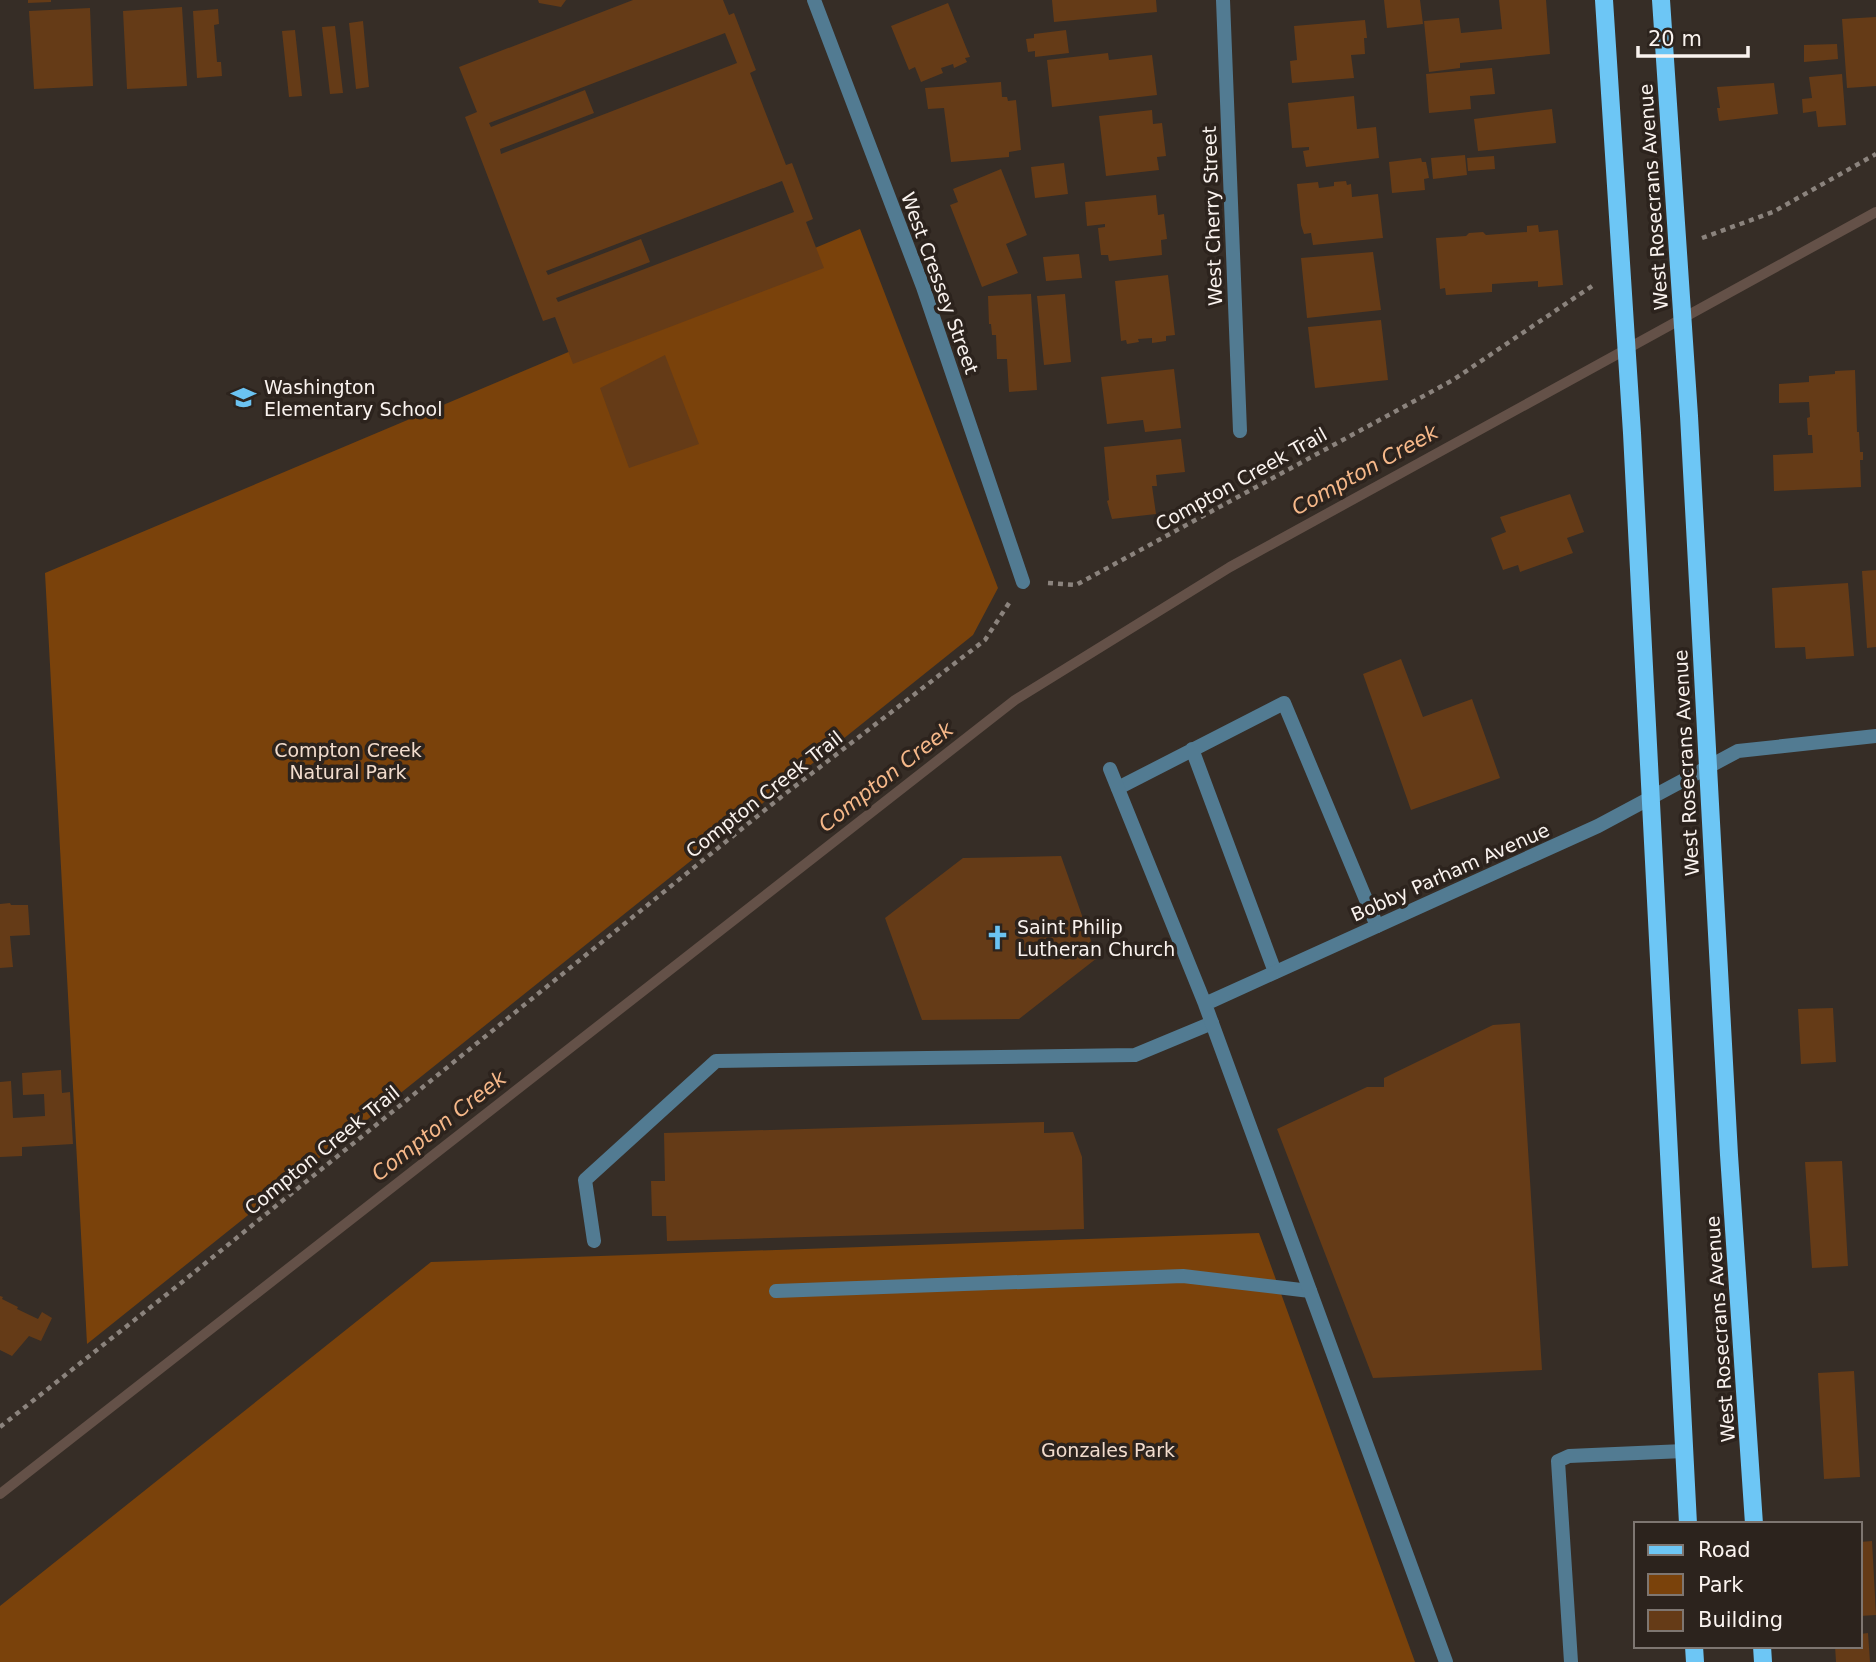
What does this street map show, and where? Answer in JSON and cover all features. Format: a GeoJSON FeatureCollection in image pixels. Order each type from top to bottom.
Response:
{"type":"FeatureCollection","features":[{"type":"Feature","properties":{"kind":"main road","name":"West Rosecrans Avenue"},"geometry":{"type":"LineString","coordinates":[[1604,0],[1632,433],[1688,1522]]}},
{"type":"Feature","properties":{"kind":"main road","name":"West Rosecrans Avenue"},"geometry":{"type":"LineString","coordinates":[[1661,0],[1689,416],[1729,1155],[1754,1522]]}},
{"type":"Feature","properties":{"kind":"street","name":"West Cressey Street"},"geometry":{"type":"LineString","coordinates":[[814,0],[923,287],[1023,582]]}},
{"type":"Feature","properties":{"kind":"street","name":"West Cherry Street"},"geometry":{"type":"LineString","coordinates":[[1223,0],[1240,431]]}},
{"type":"Feature","properties":{"kind":"street"},"geometry":{"type":"LineString","coordinates":[[1118,789],[1284,703],[1377,926]]}},
{"type":"Feature","properties":{"kind":"street","name":"Bobby Parham Avenue"},"geometry":{"type":"LineString","coordinates":[[1205,1004],[1598,826],[1738,751],[1876,736]]}},
{"type":"Feature","properties":{"kind":"street"},"geometry":{"type":"LineString","coordinates":[[1192,749],[1275,972]]}},
{"type":"Feature","properties":{"kind":"street"},"geometry":{"type":"LineString","coordinates":[[1110,769],[1205,1004],[1446,1662]]}},
{"type":"Feature","properties":{"kind":"street"},"geometry":{"type":"LineString","coordinates":[[594,1241],[585,1180],[716,1060],[1135,1055],[1212,1023]]}},
{"type":"Feature","properties":{"kind":"street"},"geometry":{"type":"LineString","coordinates":[[776,1290],[1183,1276],[1310,1291]]}},
{"type":"Feature","properties":{"kind":"street"},"geometry":{"type":"LineString","coordinates":[[1571,1662],[1558,1461],[1569,1456],[1684,1451]]}},
{"type":"Feature","properties":{"kind":"path"},"geometry":{"type":"LineString","coordinates":[[1691,241],[1773,212],[1876,154]]}},
{"type":"Feature","properties":{"kind":"path","name":"Compton Creek Trail"},"geometry":{"type":"LineString","coordinates":[[0,1427],[781,796],[985,640],[1023,582],[1076,585],[1453,380],[1594,285]]}},
{"type":"Feature","properties":{"kind":"green space","name":"Compton Creek Natural Park"},"geometry":{"type":"Polygon","coordinates":[[[860,229],[998,588],[973,635],[87,1344],[45,573],[860,229]]]}},
{"type":"Feature","properties":{"kind":"green space","name":"Gonzales Park"},"geometry":{"type":"Polygon","coordinates":[[[1259,1233],[1415,1662],[0,1662],[0,1606],[431,1262],[1259,1233]]]}},
{"type":"Feature","properties":{"kind":"building"},"geometry":{"type":"Polygon","coordinates":[[[28,0],[51,0],[51,2],[28,3],[28,0]]]}},
{"type":"Feature","properties":{"kind":"building"},"geometry":{"type":"Polygon","coordinates":[[[538,0],[566,0],[561,7],[539,3],[538,0]]]}},
{"type":"Feature","properties":{"kind":"building"},"geometry":{"type":"Polygon","coordinates":[[[633,0],[723,0],[729,15],[734,13],[756,70],[750,73],[786,165],[792,163],[813,219],[806,222],[824,268],[573,364],[555,317],[543,321],[465,117],[477,112],[459,67],[633,0]],[[725,33],[489,123],[491,127],[585,90],[594,113],[500,149],[501,154],[737,63],[725,33]],[[782,181],[546,271],[548,275],[641,239],[650,262],[556,298],[558,302],[794,212],[782,181]]]}},
{"type":"Feature","properties":{"kind":"building"},"geometry":{"type":"Polygon","coordinates":[[[1052,0],[1156,0],[1157,12],[1054,22],[1052,0]]]}},
{"type":"Feature","properties":{"kind":"building"},"geometry":{"type":"Polygon","coordinates":[[[1384,0],[1420,0],[1423,24],[1387,28],[1384,0]]]}},
{"type":"Feature","properties":{"kind":"building"},"geometry":{"type":"Polygon","coordinates":[[[1499,0],[1546,0],[1550,54],[1460,63],[1460,68],[1429,72],[1424,21],[1459,18],[1461,33],[1502,29],[1499,0]]]}},
{"type":"Feature","properties":{"kind":"building"},"geometry":{"type":"Polygon","coordinates":[[[948,3],[970,57],[965,58],[967,62],[954,68],[953,64],[941,68],[943,73],[921,82],[915,67],[909,70],[891,26],[948,3]]]}},
{"type":"Feature","properties":{"kind":"building"},"geometry":{"type":"Polygon","coordinates":[[[182,7],[187,86],[127,89],[123,11],[182,7]]]}},
{"type":"Feature","properties":{"kind":"building"},"geometry":{"type":"Polygon","coordinates":[[[90,8],[93,86],[34,89],[29,11],[90,8]]]}},
{"type":"Feature","properties":{"kind":"building"},"geometry":{"type":"Polygon","coordinates":[[[218,9],[219,24],[214,25],[217,62],[221,62],[222,76],[197,78],[193,11],[218,9]]]}},
{"type":"Feature","properties":{"kind":"building"},"geometry":{"type":"Polygon","coordinates":[[[1876,17],[1876,86],[1847,88],[1842,19],[1876,17]]]}},
{"type":"Feature","properties":{"kind":"building"},"geometry":{"type":"Polygon","coordinates":[[[1365,20],[1365,54],[1351,55],[1354,78],[1292,83],[1290,61],[1297,60],[1294,26],[1365,20]]]}},
{"type":"Feature","properties":{"kind":"building"},"geometry":{"type":"Polygon","coordinates":[[[363,21],[369,87],[356,89],[349,23],[363,21]]]}},
{"type":"Feature","properties":{"kind":"building"},"geometry":{"type":"Polygon","coordinates":[[[335,26],[343,93],[330,94],[322,27],[335,26]]]}},
{"type":"Feature","properties":{"kind":"building"},"geometry":{"type":"Polygon","coordinates":[[[295,30],[302,96],[289,97],[282,31],[295,30]]]}},
{"type":"Feature","properties":{"kind":"building"},"geometry":{"type":"Polygon","coordinates":[[[1066,30],[1069,53],[1035,57],[1035,51],[1028,52],[1026,39],[1034,38],[1034,34],[1066,30]]]}},
{"type":"Feature","properties":{"kind":"building"},"geometry":{"type":"Polygon","coordinates":[[[1837,44],[1838,59],[1804,62],[1804,45],[1837,44]]]}},
{"type":"Feature","properties":{"kind":"building"},"geometry":{"type":"Polygon","coordinates":[[[1108,53],[1109,60],[1152,55],[1157,95],[1052,107],[1047,60],[1108,53]]]}},
{"type":"Feature","properties":{"kind":"building"},"geometry":{"type":"Polygon","coordinates":[[[1492,68],[1495,94],[1470,96],[1471,109],[1429,113],[1426,74],[1492,68]]]}},
{"type":"Feature","properties":{"kind":"building"},"geometry":{"type":"Polygon","coordinates":[[[1842,74],[1846,125],[1818,127],[1816,111],[1803,113],[1802,99],[1812,98],[1809,77],[1842,74]]]}},
{"type":"Feature","properties":{"kind":"building"},"geometry":{"type":"Polygon","coordinates":[[[1001,82],[1002,97],[1007,97],[1008,101],[1016,100],[1021,150],[1009,152],[1009,157],[951,162],[944,108],[928,109],[925,88],[1001,82]]]}},
{"type":"Feature","properties":{"kind":"building"},"geometry":{"type":"Polygon","coordinates":[[[1774,83],[1778,114],[1719,121],[1717,87],[1774,83]]]}},
{"type":"Feature","properties":{"kind":"building"},"geometry":{"type":"Polygon","coordinates":[[[1354,96],[1357,129],[1376,127],[1379,158],[1306,167],[1303,151],[1309,150],[1309,147],[1292,148],[1288,103],[1354,96]]]}},
{"type":"Feature","properties":{"kind":"building"},"geometry":{"type":"Polygon","coordinates":[[[1552,109],[1556,143],[1478,151],[1474,119],[1552,109]]]}},
{"type":"Feature","properties":{"kind":"building"},"geometry":{"type":"Polygon","coordinates":[[[1152,110],[1153,124],[1162,123],[1166,156],[1157,157],[1159,170],[1106,176],[1099,116],[1152,110]]]}},
{"type":"Feature","properties":{"kind":"building"},"geometry":{"type":"Polygon","coordinates":[[[1465,155],[1467,175],[1433,179],[1431,158],[1465,155]]]}},
{"type":"Feature","properties":{"kind":"building"},"geometry":{"type":"Polygon","coordinates":[[[1494,156],[1495,169],[1468,171],[1467,158],[1494,156]]]}},
{"type":"Feature","properties":{"kind":"building"},"geometry":{"type":"Polygon","coordinates":[[[1421,158],[1422,162],[1426,162],[1429,178],[1424,179],[1425,190],[1392,193],[1389,162],[1421,158]]]}},
{"type":"Feature","properties":{"kind":"building"},"geometry":{"type":"Polygon","coordinates":[[[1064,163],[1068,194],[1035,198],[1031,167],[1064,163]]]}},
{"type":"Feature","properties":{"kind":"building"},"geometry":{"type":"Polygon","coordinates":[[[1001,169],[1027,235],[1006,244],[1018,273],[982,287],[950,205],[958,202],[953,189],[1001,169]]]}},
{"type":"Feature","properties":{"kind":"building"},"geometry":{"type":"Polygon","coordinates":[[[1346,181],[1347,185],[1351,184],[1352,197],[1378,194],[1383,238],[1313,245],[1311,233],[1304,234],[1301,225],[1297,184],[1318,182],[1319,188],[1346,181]]]}},
{"type":"Feature","properties":{"kind":"building"},"geometry":{"type":"Polygon","coordinates":[[[1156,195],[1158,215],[1164,214],[1167,239],[1161,240],[1162,255],[1109,261],[1108,255],[1101,255],[1098,228],[1105,227],[1105,224],[1087,226],[1085,202],[1156,195]]]}},
{"type":"Feature","properties":{"kind":"building"},"geometry":{"type":"Polygon","coordinates":[[[1538,225],[1539,232],[1558,230],[1563,285],[1538,287],[1538,281],[1492,284],[1492,292],[1446,295],[1445,288],[1440,289],[1436,238],[1483,232],[1486,235],[1527,232],[1527,226],[1538,225]]]}},
{"type":"Feature","properties":{"kind":"building"},"geometry":{"type":"Polygon","coordinates":[[[1373,252],[1381,310],[1307,318],[1301,258],[1373,252]]]}},
{"type":"Feature","properties":{"kind":"building"},"geometry":{"type":"Polygon","coordinates":[[[1079,254],[1082,278],[1046,281],[1043,257],[1079,254]]]}},
{"type":"Feature","properties":{"kind":"building"},"geometry":{"type":"Polygon","coordinates":[[[1168,275],[1175,335],[1166,336],[1166,341],[1152,343],[1152,338],[1138,339],[1139,342],[1127,344],[1126,340],[1121,341],[1115,281],[1168,275]]]}},
{"type":"Feature","properties":{"kind":"building"},"geometry":{"type":"Polygon","coordinates":[[[1031,294],[1037,390],[1009,392],[1007,359],[997,359],[996,335],[992,335],[989,324],[988,296],[1031,294]]]}},
{"type":"Feature","properties":{"kind":"building"},"geometry":{"type":"Polygon","coordinates":[[[1065,294],[1071,362],[1044,365],[1037,296],[1065,294]]]}},
{"type":"Feature","properties":{"kind":"building"},"geometry":{"type":"Polygon","coordinates":[[[1381,320],[1388,380],[1315,388],[1308,327],[1381,320]]]}},
{"type":"Feature","properties":{"kind":"building"},"geometry":{"type":"Polygon","coordinates":[[[665,355],[699,444],[629,468],[600,388],[665,355]]]}},
{"type":"Feature","properties":{"kind":"building"},"geometry":{"type":"Polygon","coordinates":[[[1174,369],[1181,428],[1145,432],[1143,420],[1107,424],[1101,377],[1174,369]]]}},
{"type":"Feature","properties":{"kind":"building"},"geometry":{"type":"Polygon","coordinates":[[[1855,370],[1857,432],[1860,452],[1863,452],[1863,460],[1860,460],[1861,487],[1774,491],[1773,455],[1813,453],[1812,435],[1808,435],[1809,402],[1779,403],[1779,384],[1809,382],[1809,376],[1855,370]]]}},
{"type":"Feature","properties":{"kind":"building"},"geometry":{"type":"Polygon","coordinates":[[[1181,439],[1185,472],[1156,475],[1157,486],[1152,486],[1156,514],[1112,519],[1107,501],[1104,447],[1181,439]]]}},
{"type":"Feature","properties":{"kind":"building"},"geometry":{"type":"Polygon","coordinates":[[[1570,494],[1584,532],[1567,538],[1573,553],[1520,572],[1518,565],[1503,570],[1491,538],[1506,532],[1500,517],[1570,494]]]}},
{"type":"Feature","properties":{"kind":"building"},"geometry":{"type":"Polygon","coordinates":[[[1876,570],[1876,647],[1867,648],[1862,571],[1876,570]]]}},
{"type":"Feature","properties":{"kind":"building"},"geometry":{"type":"Polygon","coordinates":[[[1848,583],[1854,656],[1806,659],[1805,647],[1775,648],[1772,588],[1848,583]]]}},
{"type":"Feature","properties":{"kind":"building"},"geometry":{"type":"Polygon","coordinates":[[[1401,659],[1423,717],[1472,699],[1500,778],[1411,810],[1363,674],[1401,659]]]}},
{"type":"Feature","properties":{"kind":"building"},"geometry":{"type":"Polygon","coordinates":[[[1061,856],[1097,958],[1019,1019],[922,1020],[885,918],[963,858],[1061,856]]]}},
{"type":"Feature","properties":{"kind":"building"},"geometry":{"type":"Polygon","coordinates":[[[0,904],[28,905],[30,935],[10,936],[13,967],[0,968],[0,904]]]}},
{"type":"Feature","properties":{"kind":"building"},"geometry":{"type":"Polygon","coordinates":[[[1833,1008],[1836,1062],[1801,1064],[1798,1009],[1833,1008]]]}},
{"type":"Feature","properties":{"kind":"building"},"geometry":{"type":"Polygon","coordinates":[[[1520,1023],[1542,1370],[1373,1378],[1277,1129],[1367,1087],[1384,1087],[1384,1078],[1493,1025],[1520,1023]]]}},
{"type":"Feature","properties":{"kind":"building"},"geometry":{"type":"Polygon","coordinates":[[[61,1070],[62,1093],[70,1092],[73,1144],[22,1147],[22,1156],[0,1157],[0,1082],[11,1081],[13,1118],[45,1116],[44,1094],[23,1095],[22,1073],[61,1070]]]}},
{"type":"Feature","properties":{"kind":"building"},"geometry":{"type":"Polygon","coordinates":[[[1044,1122],[1044,1133],[1073,1132],[1082,1157],[1084,1229],[667,1241],[666,1216],[652,1216],[651,1181],[665,1181],[664,1133],[1044,1122]]]}},
{"type":"Feature","properties":{"kind":"building"},"geometry":{"type":"Polygon","coordinates":[[[1842,1161],[1848,1266],[1812,1268],[1805,1162],[1842,1161]]]}},
{"type":"Feature","properties":{"kind":"building"},"geometry":{"type":"Polygon","coordinates":[[[0,1296],[18,1307],[17,1309],[38,1319],[42,1312],[52,1318],[41,1341],[29,1336],[12,1356],[0,1350],[0,1296]]]}},
{"type":"Feature","properties":{"kind":"building"},"geometry":{"type":"Polygon","coordinates":[[[1854,1371],[1860,1477],[1824,1479],[1818,1373],[1854,1371]]]}},
{"type":"Feature","properties":{"kind":"building"},"geometry":{"type":"Polygon","coordinates":[[[1872,1541],[1876,1615],[1862,1616],[1862,1542],[1872,1541]]]}},
{"type":"Feature","properties":{"kind":"building"},"geometry":{"type":"Polygon","coordinates":[[[1868,1633],[1870,1662],[1836,1662],[1835,1648],[1862,1648],[1862,1634],[1868,1633]]]}},
{"type":"Feature","properties":{"kind":"waterway","name":"Compton Creek"},"geometry":{"type":"LineString","coordinates":[[0,1494],[1015,700],[1230,567],[1876,212]]}},
{"type":"Feature","properties":{"kind":"place","name":"Washington Elementary School"},"geometry":{"type":"Point","coordinates":[244,398]}},
{"type":"Feature","properties":{"kind":"place","name":"Saint Philip Lutheran Church"},"geometry":{"type":"Point","coordinates":[997,938]}}]}
